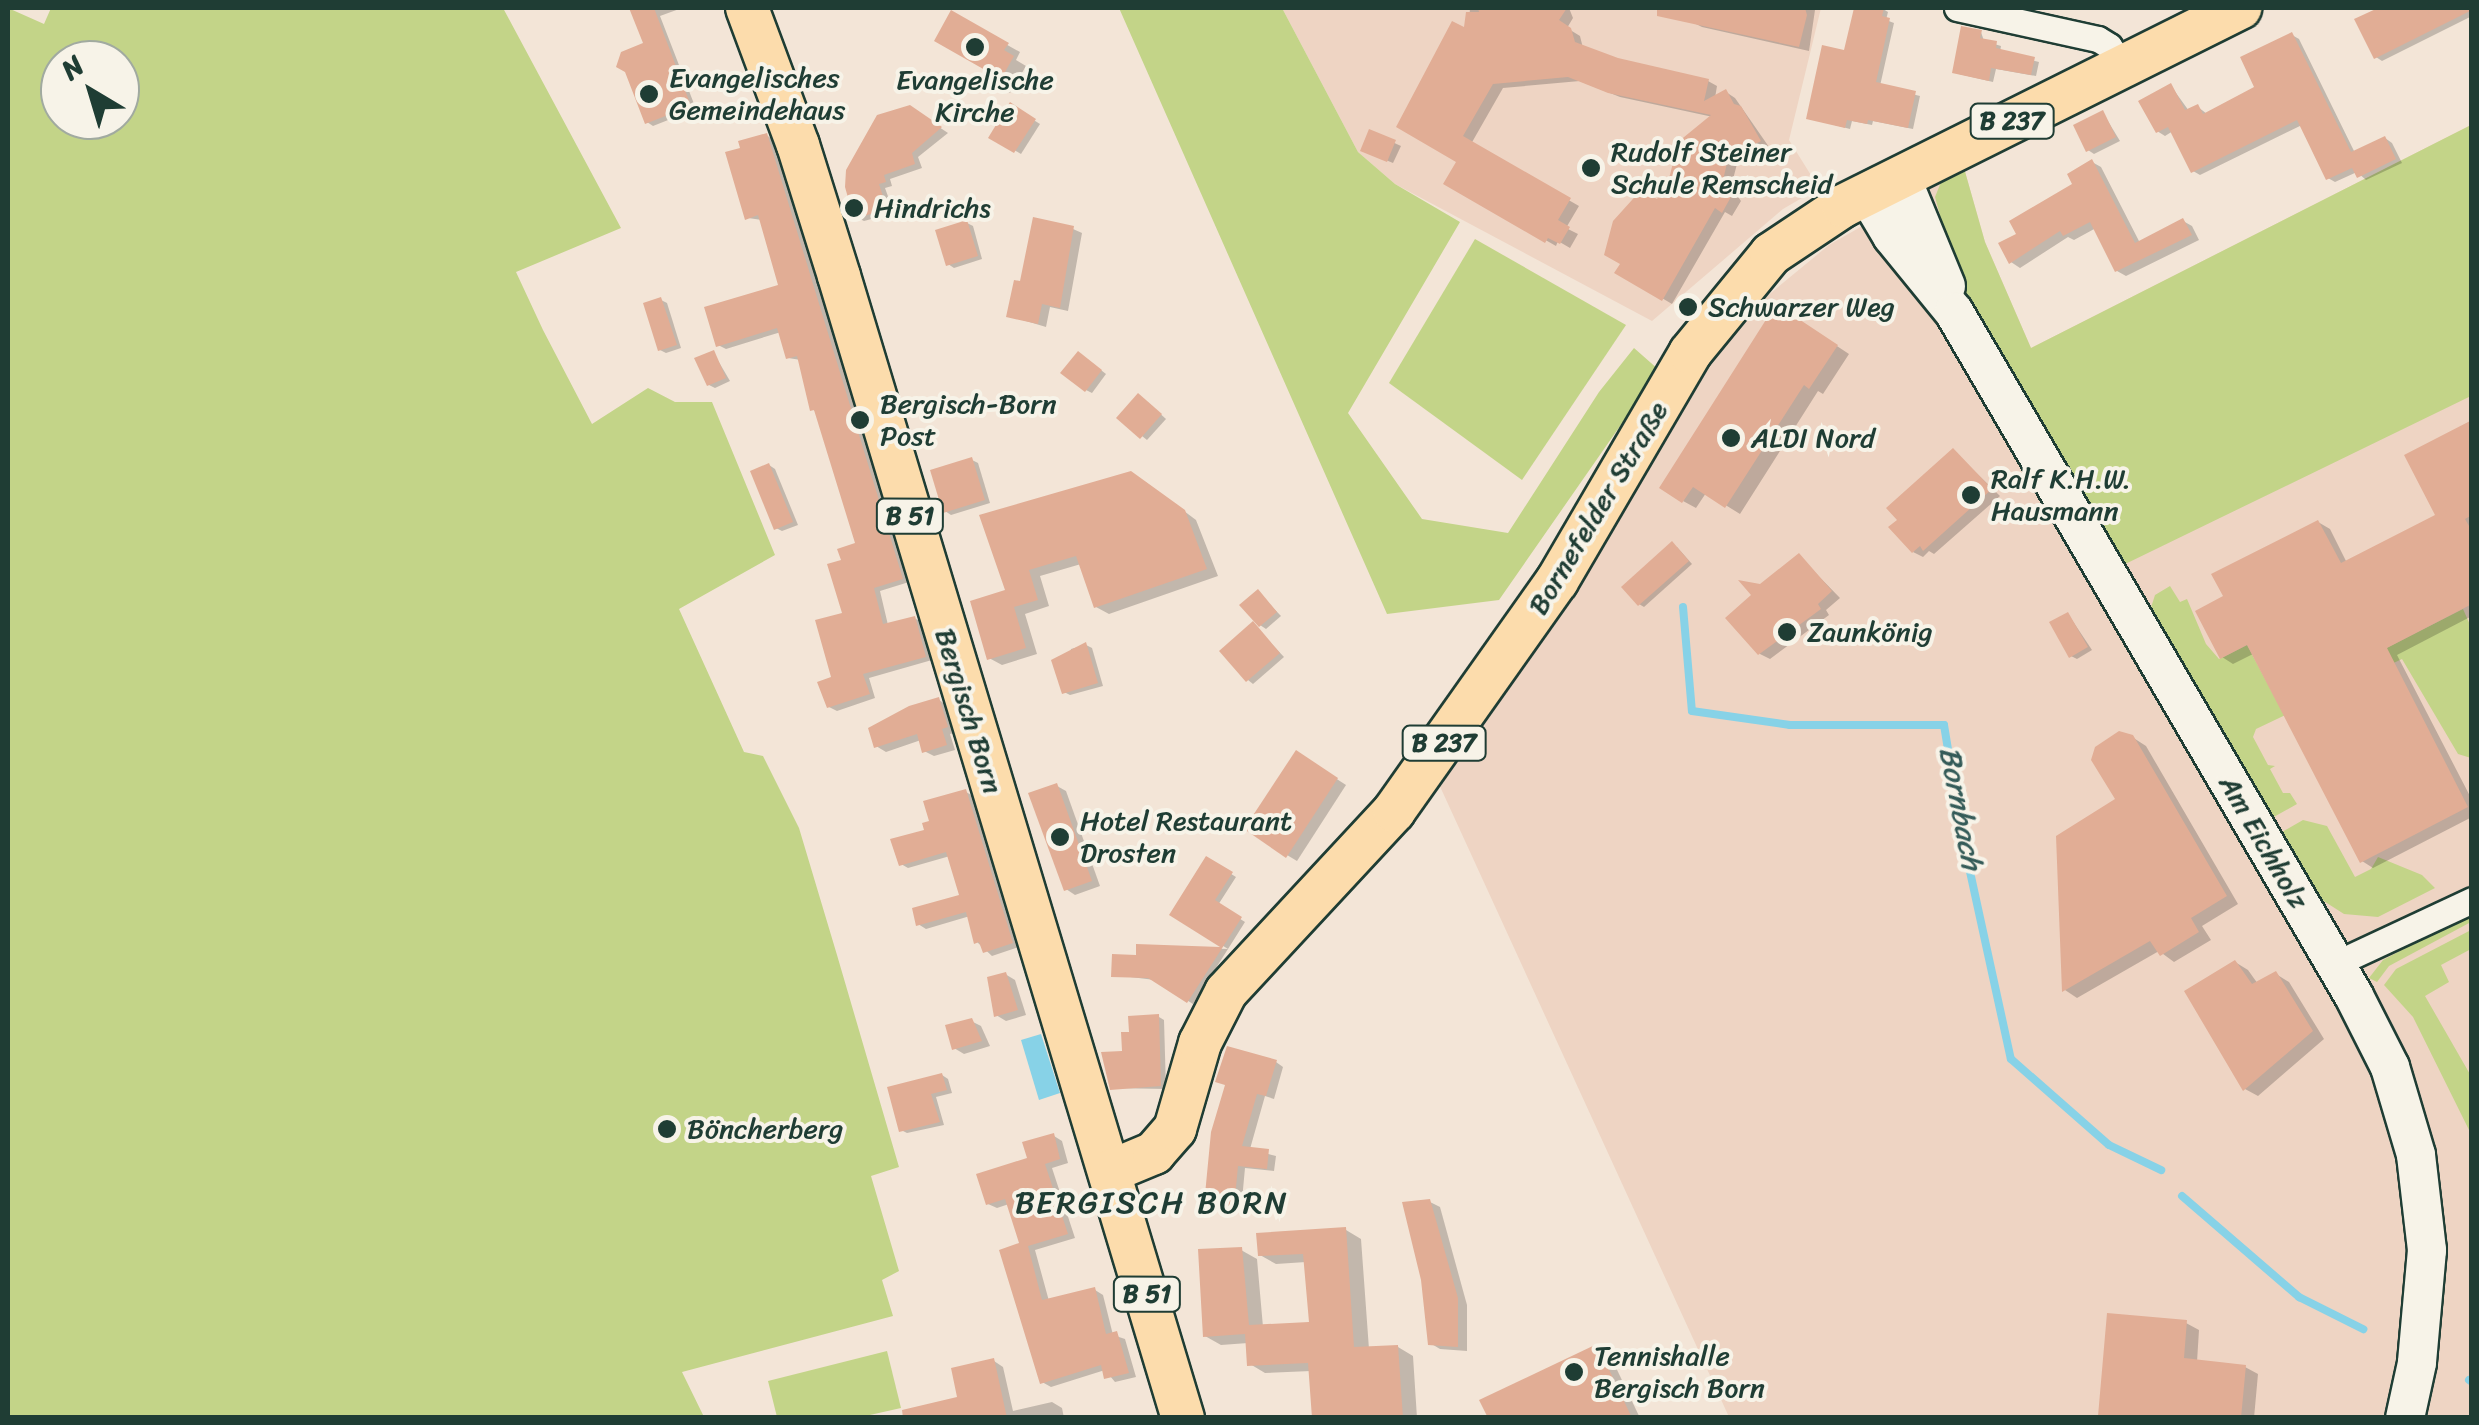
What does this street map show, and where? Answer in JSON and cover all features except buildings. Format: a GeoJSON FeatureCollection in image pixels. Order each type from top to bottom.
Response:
{"type":"FeatureCollection","features":[{"type":"Feature","properties":{"kind":"main road","name":"Bergisch Born"},"geometry":{"type":"LineString","coordinates":[[748,8],[798,145],[1112,1171],[1183,1418]]}},
{"type":"Feature","properties":{"kind":"main road","name":"Bornefelder Straße"},"geometry":{"type":"LineString","coordinates":[[1112,1171],[1154,1153],[1175,1130],[1200,1043],[1226,992],[1394,811],[1476,700],[1591,527],[1709,326],[1771,254],[1813,222],[2240,8]]}},
{"type":"Feature","properties":{"kind":"main road","name":"Am Eichholz"},"geometry":{"type":"LineString","coordinates":[[1884,185],[1954,312],[2336,964],[2390,1066],[2416,1155],[2426,1250],[2419,1345],[2405,1418]]}},
{"type":"Feature","properties":{"kind":"street"},"geometry":{"type":"LineString","coordinates":[[1956,8],[2098,39],[2123,66]]}},
{"type":"Feature","properties":{"kind":"street"},"geometry":{"type":"LineString","coordinates":[[2336,964],[2472,900]]}},
{"type":"Feature","properties":{"kind":"shaded area","name":"Rudolf Steiner Schule Remscheid"},"geometry":{"type":"Polygon","coordinates":[[[1282,8],[1821,8],[1789,140],[1819,188],[1783,209],[1652,321],[1395,184],[1358,152],[1282,8]]]}},
{"type":"Feature","properties":{"kind":"shaded area"},"geometry":{"type":"Polygon","coordinates":[[[2471,125],[2471,1417],[1729,1417],[1421,745],[1704,348],[1829,245],[1964,168],[1985,242],[2031,348],[2471,125]]]}},
{"type":"Feature","properties":{"kind":"green space"},"geometry":{"type":"Polygon","coordinates":[[[8,8],[44,24],[51,8],[503,8],[621,228],[516,272],[592,424],[648,388],[675,402],[712,402],[775,555],[679,609],[744,752],[763,756],[799,828],[899,1167],[871,1176],[899,1271],[882,1280],[893,1316],[682,1372],[704,1417],[8,1417],[8,8]]]}},
{"type":"Feature","properties":{"kind":"green space"},"geometry":{"type":"Polygon","coordinates":[[[1119,8],[1282,8],[1358,152],[1395,184],[1460,222],[1348,413],[1422,519],[1508,533],[1599,392],[1634,348],[1659,370],[1499,600],[1387,614],[1119,8]]]}},
{"type":"Feature","properties":{"kind":"green space"},"geometry":{"type":"Polygon","coordinates":[[[2471,125],[2471,396],[2117,568],[1966,304],[1931,220],[1940,215],[1935,197],[1941,182],[1964,168],[1985,242],[2031,348],[2471,125]]]}},
{"type":"Feature","properties":{"kind":"green space"},"geometry":{"type":"Polygon","coordinates":[[[1475,239],[1626,325],[1522,480],[1389,383],[1475,239]]]}},
{"type":"Feature","properties":{"kind":"green space"},"geometry":{"type":"Polygon","coordinates":[[[2170,586],[2180,602],[2187,599],[2206,644],[2219,659],[2247,645],[2278,703],[2463,609],[2471,627],[2471,758],[2458,754],[2402,659],[2256,729],[2253,737],[2268,765],[2275,766],[2270,769],[2283,793],[2290,793],[2297,804],[2272,818],[2265,817],[2147,620],[2155,595],[2170,586]]]}},
{"type":"Feature","properties":{"kind":"green space"},"geometry":{"type":"Polygon","coordinates":[[[2303,820],[2327,826],[2355,877],[2371,869],[2378,857],[2422,875],[2435,888],[2378,917],[2344,914],[2319,898],[2284,842],[2282,832],[2303,820]]]}},
{"type":"Feature","properties":{"kind":"green space"},"geometry":{"type":"Polygon","coordinates":[[[2471,913],[2471,922],[2389,966],[2377,982],[2369,978],[2383,960],[2471,913]]]}},
{"type":"Feature","properties":{"kind":"green space"},"geometry":{"type":"Polygon","coordinates":[[[2471,930],[2471,949],[2441,965],[2449,982],[2425,996],[2471,1076],[2471,1134],[2413,1017],[2384,985],[2396,969],[2471,930]]]}},
{"type":"Feature","properties":{"kind":"green space"},"geometry":{"type":"Polygon","coordinates":[[[887,1351],[901,1408],[861,1417],[777,1417],[768,1381],[887,1351]]]}},
{"type":"Feature","properties":{"kind":"water"},"geometry":{"type":"Polygon","coordinates":[[[1041,1034],[1060,1093],[1039,1100],[1021,1040],[1041,1034]]]}},
{"type":"Feature","properties":{"kind":"waterway","name":"Bornbach"},"geometry":{"type":"LineString","coordinates":[[1683,607],[1692,711],[1790,725],[1944,725],[1962,835],[2011,1059],[2109,1145],[2161,1170]]}},
{"type":"Feature","properties":{"kind":"waterway","name":"Bornbach"},"geometry":{"type":"LineString","coordinates":[[2182,1196],[2299,1297],[2363,1329]]}},
{"type":"Feature","properties":{"kind":"place","name":"Evangelische Kirche"},"geometry":{"type":"Point","coordinates":[975,47]}},
{"type":"Feature","properties":{"kind":"place","name":"Evangelisches Gemeindehaus"},"geometry":{"type":"Point","coordinates":[649,94]}},
{"type":"Feature","properties":{"kind":"place","name":"Rudolf Steiner Schule Remscheid"},"geometry":{"type":"Point","coordinates":[1591,168]}},
{"type":"Feature","properties":{"kind":"place","name":"Hindrichs"},"geometry":{"type":"Point","coordinates":[854,208]}},
{"type":"Feature","properties":{"kind":"place","name":"Schwarzer Weg"},"geometry":{"type":"Point","coordinates":[1688,307]}},
{"type":"Feature","properties":{"kind":"place","name":"Bergisch-Born Post"},"geometry":{"type":"Point","coordinates":[860,420]}},
{"type":"Feature","properties":{"kind":"place","name":"ALDI Nord"},"geometry":{"type":"Point","coordinates":[1731,438]}},
{"type":"Feature","properties":{"kind":"place","name":"Ralf K.H.W. Hausmann"},"geometry":{"type":"Point","coordinates":[1971,495]}},
{"type":"Feature","properties":{"kind":"place","name":"Zaunkönig"},"geometry":{"type":"Point","coordinates":[1787,632]}},
{"type":"Feature","properties":{"kind":"place","name":"Hotel Restaurant Drosten"},"geometry":{"type":"Point","coordinates":[1060,837]}},
{"type":"Feature","properties":{"kind":"place","name":"Böncherberg"},"geometry":{"type":"Point","coordinates":[667,1129]}},
{"type":"Feature","properties":{"kind":"place","name":"Tennishalle Bergisch Born"},"geometry":{"type":"Point","coordinates":[1574,1372]}},
{"type":"Feature","properties":{"kind":"district","name":"BERGISCH BORN"},"geometry":{"type":"Point","coordinates":[1152,1203]}}]}
